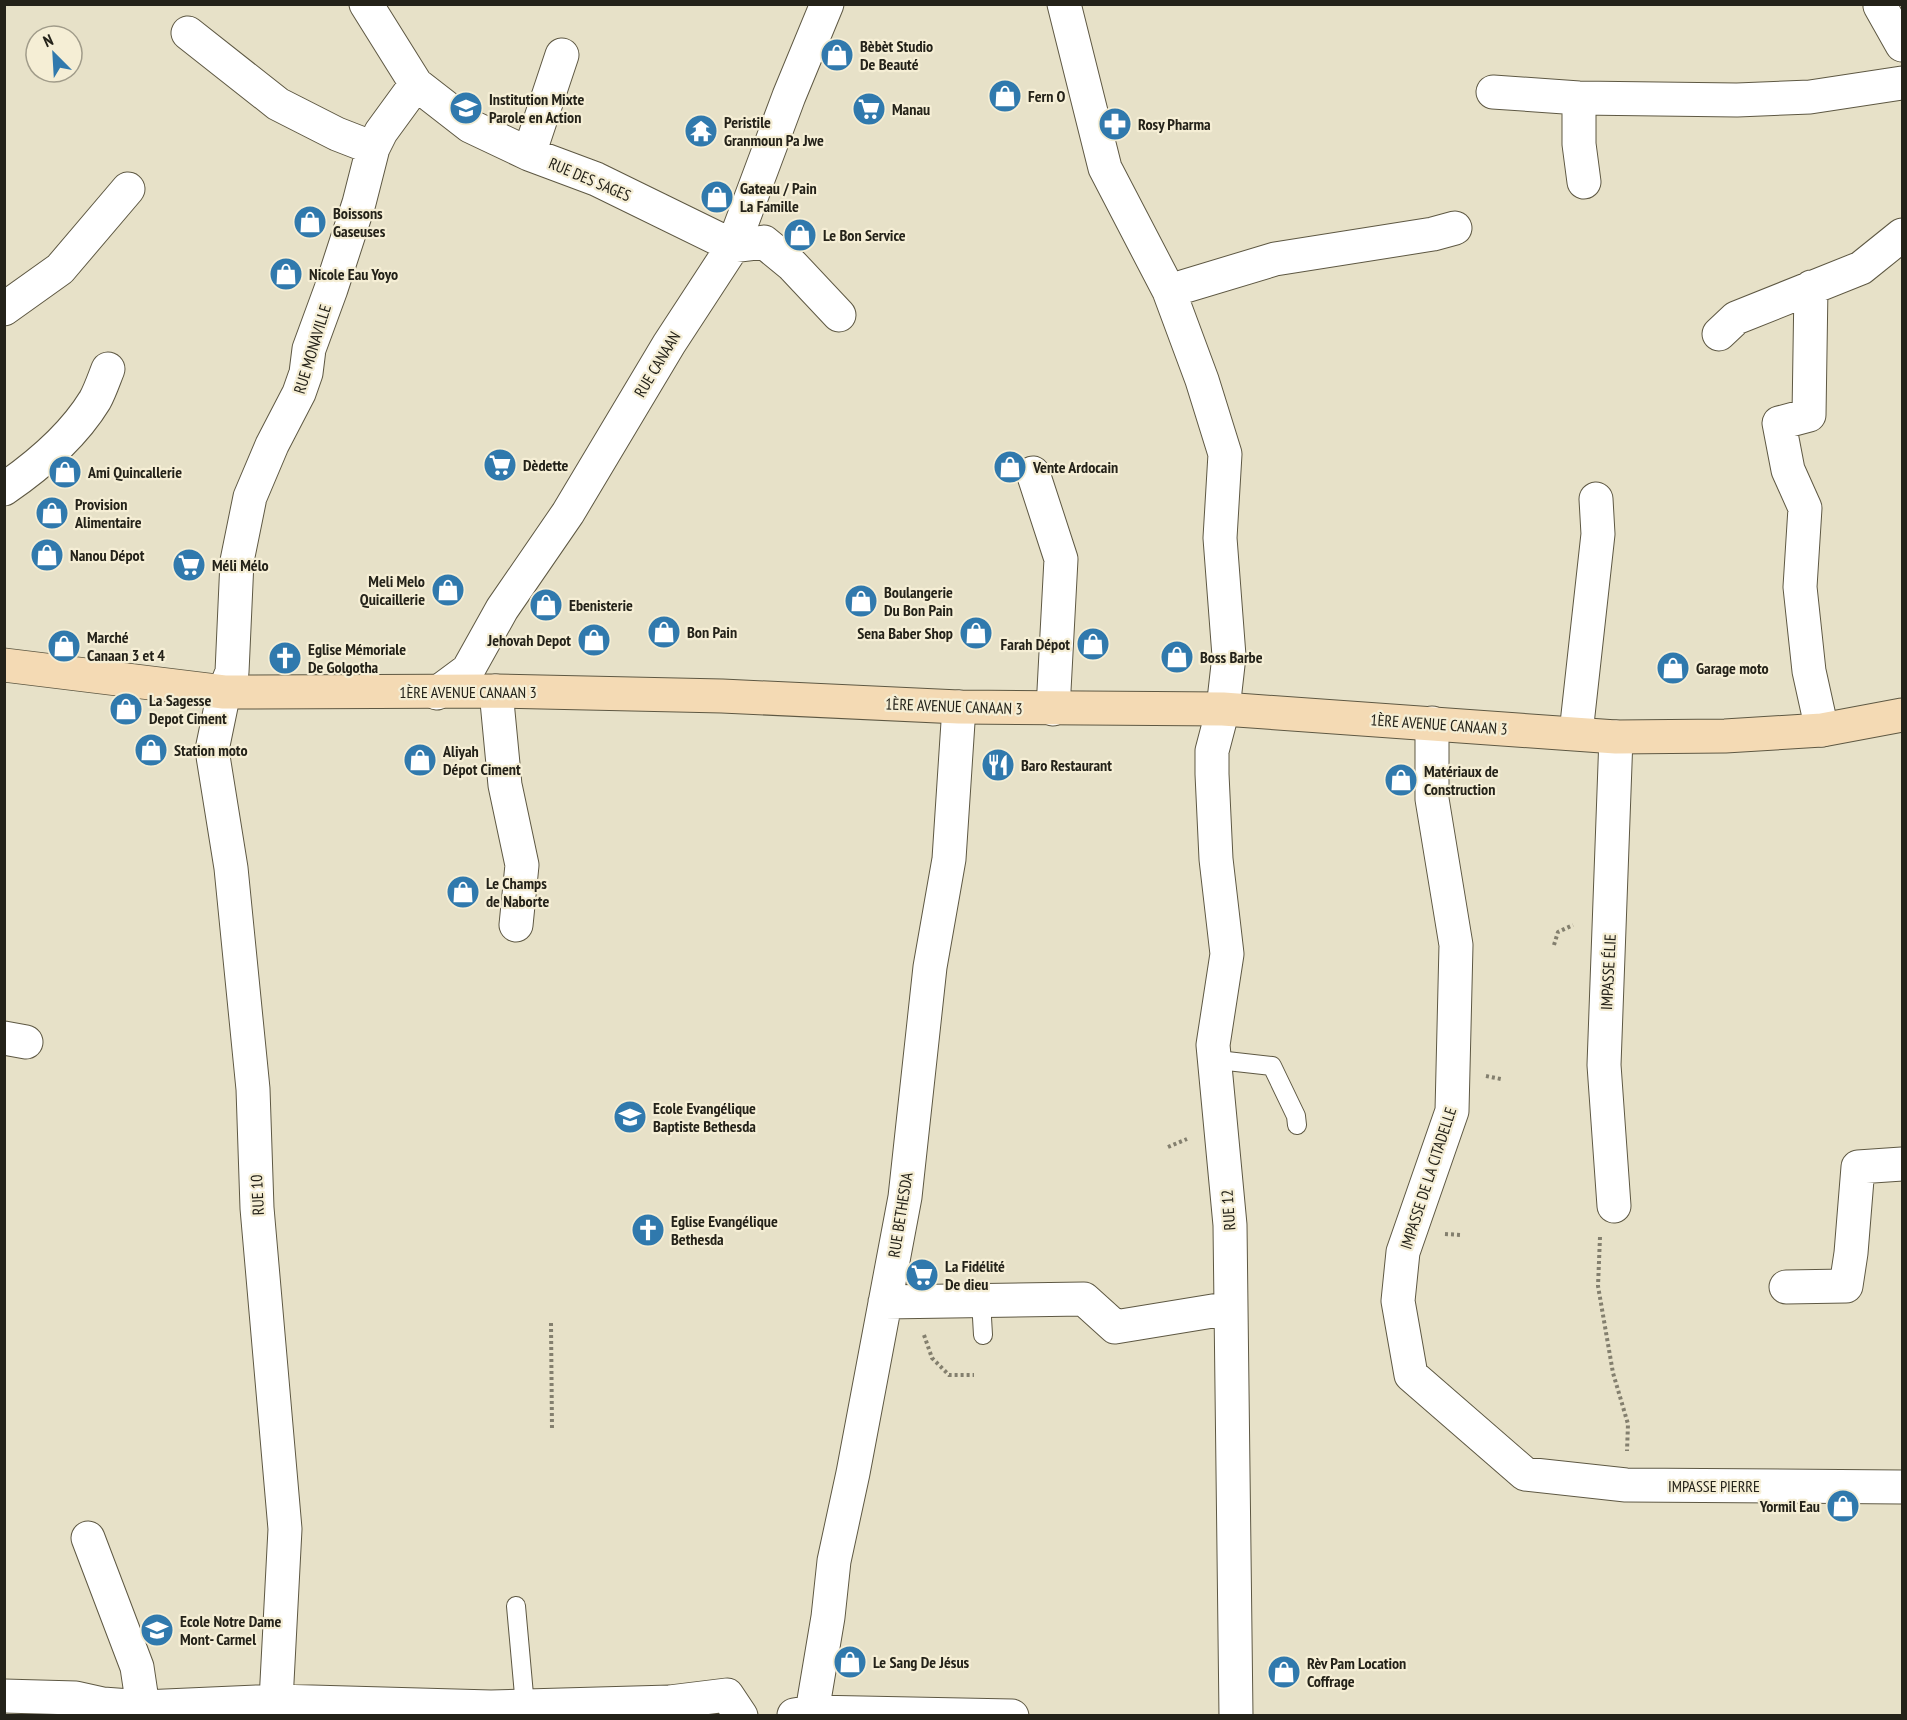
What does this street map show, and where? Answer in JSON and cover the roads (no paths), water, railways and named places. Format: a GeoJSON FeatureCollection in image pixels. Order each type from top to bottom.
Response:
{"type":"FeatureCollection","features":[{"type":"Feature","properties":{"kind":"main road","name":"1ÈRE AVENUE CANAAN 3"},"geometry":{"type":"LineString","coordinates":[[4,665],[224,692],[496,691],[722,696],[959,707],[1223,709],[1616,737],[1725,736],[1822,730],[1902,715]]}},
{"type":"Feature","properties":{"kind":"street","name":"RUE DES SAGES"},"geometry":{"type":"LineString","coordinates":[[366,4],[416,84],[470,126],[529,154],[596,179],[733,246]]}},
{"type":"Feature","properties":{"kind":"street","name":"RUE CANAAN"},"geometry":{"type":"LineString","coordinates":[[437,693],[468,670],[502,609],[568,513],[669,344],[733,246],[789,96],[827,4]]}},
{"type":"Feature","properties":{"kind":"street","name":"RUE 12"},"geometry":{"type":"LineString","coordinates":[[1064,4],[1105,168],[1169,291],[1202,380],[1225,454],[1220,538],[1229,656],[1223,709],[1212,751],[1212,774],[1216,859],[1227,954],[1212,1059],[1230,1225],[1236,1716]]}},
{"type":"Feature","properties":{"kind":"street"},"geometry":{"type":"LineString","coordinates":[[1881,6],[1902,45]]}},
{"type":"Feature","properties":{"kind":"street"},"geometry":{"type":"LineString","coordinates":[[188,33],[278,104],[337,134],[373,148]]}},
{"type":"Feature","properties":{"kind":"street"},"geometry":{"type":"LineString","coordinates":[[529,154],[562,55]]}},
{"type":"Feature","properties":{"kind":"street"},"geometry":{"type":"LineString","coordinates":[[1493,92],[1579,98],[1737,100],[1810,97],[1902,83]]}},
{"type":"Feature","properties":{"kind":"street","name":"RUE MONAVILLE"},"geometry":{"type":"LineString","coordinates":[[224,692],[232,672],[237,561],[250,497],[272,445],[299,393],[306,373],[309,349],[332,289],[360,203],[373,148],[381,132],[416,84]]}},
{"type":"Feature","properties":{"kind":"street"},"geometry":{"type":"LineString","coordinates":[[1579,98],[1579,144],[1584,182]]}},
{"type":"Feature","properties":{"kind":"street"},"geometry":{"type":"LineString","coordinates":[[4,309],[60,269],[128,189]]}},
{"type":"Feature","properties":{"kind":"street"},"geometry":{"type":"LineString","coordinates":[[1169,291],[1275,259],[1433,234],[1455,228]]}},
{"type":"Feature","properties":{"kind":"street"},"geometry":{"type":"LineString","coordinates":[[1719,334],[1736,318],[1861,268],[1902,235]]}},
{"type":"Feature","properties":{"kind":"street"},"geometry":{"type":"LineString","coordinates":[[733,246],[764,242],[792,265],[839,315]]}},
{"type":"Feature","properties":{"kind":"street"},"geometry":{"type":"LineString","coordinates":[[1811,287],[1809,415],[1779,423],[1788,470],[1805,508],[1800,586],[1809,671],[1822,730]]}},
{"type":"Feature","properties":{"kind":"street"},"geometry":{"type":"LineString","coordinates":[[4,489],[24,475],[71,433],[96,398],[108,369]]}},
{"type":"Feature","properties":{"kind":"street"},"geometry":{"type":"LineString","coordinates":[[1033,473],[1061,559],[1053,709]]}},
{"type":"Feature","properties":{"kind":"street"},"geometry":{"type":"LineString","coordinates":[[1576,733],[1598,534],[1596,499]]}},
{"type":"Feature","properties":{"kind":"street"},"geometry":{"type":"LineString","coordinates":[[496,691],[505,785],[522,866],[516,925]]}},
{"type":"Feature","properties":{"kind":"street","name":"RUE 10"},"geometry":{"type":"LineString","coordinates":[[224,692],[212,750],[231,868],[253,1089],[257,1208],[285,1529],[276,1701]]}},
{"type":"Feature","properties":{"kind":"street","name":"RUE BETHESDA"},"geometry":{"type":"LineString","coordinates":[[807,1714],[828,1617],[834,1561],[854,1473],[905,1197],[930,968],[949,859],[959,707]]}},
{"type":"Feature","properties":{"kind":"street","name":"IMPASSE DE LA CITADELLE"},"geometry":{"type":"LineString","coordinates":[[1432,723],[1432,799],[1456,945],[1452,1111],[1403,1252],[1398,1301],[1412,1375],[1525,1474]]}},
{"type":"Feature","properties":{"kind":"street","name":"IMPASSE ÉLIE"},"geometry":{"type":"LineString","coordinates":[[1614,1206],[1604,1065],[1612,906],[1616,737]]}},
{"type":"Feature","properties":{"kind":"street"},"geometry":{"type":"LineString","coordinates":[[1786,1287],[1846,1286],[1858,1167],[1902,1164]]}},
{"type":"Feature","properties":{"kind":"street"},"geometry":{"type":"LineString","coordinates":[[885,1302],[1083,1299],[1114,1327],[1231,1308]]}},
{"type":"Feature","properties":{"kind":"street","name":"IMPASSE PIERRE"},"geometry":{"type":"LineString","coordinates":[[1525,1474],[1626,1485],[1902,1487]]}},
{"type":"Feature","properties":{"kind":"street"},"geometry":{"type":"LineString","coordinates":[[88,1538],[137,1667],[143,1707]]}},
{"type":"Feature","properties":{"kind":"street"},"geometry":{"type":"LineString","coordinates":[[4,1696],[76,1698],[103,1704],[218,1710],[276,1701],[543,1709],[670,1702],[727,1695],[741,1716]]}},
{"type":"Feature","properties":{"kind":"street"},"geometry":{"type":"LineString","coordinates":[[807,1714],[1012,1716]]}},
{"type":"Feature","properties":{"kind":"lane"},"geometry":{"type":"LineString","coordinates":[[1212,1059],[1272,1066],[1296,1116],[1297,1125]]}},
{"type":"Feature","properties":{"kind":"lane"},"geometry":{"type":"LineString","coordinates":[[981,1300],[983,1335]]}},
{"type":"Feature","properties":{"kind":"lane"},"geometry":{"type":"LineString","coordinates":[[516,1606],[543,1709]]}},
{"type":"Feature","properties":{"kind":"place","name":"Bèbèt Studio De Beauté"},"geometry":{"type":"Point","coordinates":[837,55]}},
{"type":"Feature","properties":{"kind":"place","name":"Fern O"},"geometry":{"type":"Point","coordinates":[1005,96]}},
{"type":"Feature","properties":{"kind":"place","name":"Institution Mixte Parole en Action"},"geometry":{"type":"Point","coordinates":[466,108]}},
{"type":"Feature","properties":{"kind":"place","name":"Manau"},"geometry":{"type":"Point","coordinates":[869,109]}},
{"type":"Feature","properties":{"kind":"place","name":"Rosy Pharma"},"geometry":{"type":"Point","coordinates":[1115,124]}},
{"type":"Feature","properties":{"kind":"place","name":"Peristile Granmoun Pa Jwe"},"geometry":{"type":"Point","coordinates":[701,131]}},
{"type":"Feature","properties":{"kind":"place","name":"Gateau / Pain La Famille"},"geometry":{"type":"Point","coordinates":[717,197]}},
{"type":"Feature","properties":{"kind":"place","name":"Boissons Gaseuses"},"geometry":{"type":"Point","coordinates":[310,222]}},
{"type":"Feature","properties":{"kind":"place","name":"Le Bon Service"},"geometry":{"type":"Point","coordinates":[800,235]}},
{"type":"Feature","properties":{"kind":"place","name":"Nicole Eau Yoyo"},"geometry":{"type":"Point","coordinates":[286,274]}},
{"type":"Feature","properties":{"kind":"place","name":"Dèdette"},"geometry":{"type":"Point","coordinates":[500,465]}},
{"type":"Feature","properties":{"kind":"place","name":"Vente Ardocain"},"geometry":{"type":"Point","coordinates":[1010,467]}},
{"type":"Feature","properties":{"kind":"place","name":"Ami Quincallerie"},"geometry":{"type":"Point","coordinates":[65,472]}},
{"type":"Feature","properties":{"kind":"place","name":"Provision Alimentaire"},"geometry":{"type":"Point","coordinates":[52,513]}},
{"type":"Feature","properties":{"kind":"place","name":"Nanou Dépot"},"geometry":{"type":"Point","coordinates":[47,555]}},
{"type":"Feature","properties":{"kind":"place","name":"Méli Mélo"},"geometry":{"type":"Point","coordinates":[189,565]}},
{"type":"Feature","properties":{"kind":"place","name":"Meli Melo Quicaillerie"},"geometry":{"type":"Point","coordinates":[448,590]}},
{"type":"Feature","properties":{"kind":"place","name":"Boulangerie Du Bon Pain"},"geometry":{"type":"Point","coordinates":[861,601]}},
{"type":"Feature","properties":{"kind":"place","name":"Ebenisterie"},"geometry":{"type":"Point","coordinates":[546,605]}},
{"type":"Feature","properties":{"kind":"place","name":"Bon Pain"},"geometry":{"type":"Point","coordinates":[664,632]}},
{"type":"Feature","properties":{"kind":"place","name":"Sena Baber Shop"},"geometry":{"type":"Point","coordinates":[976,633]}},
{"type":"Feature","properties":{"kind":"place","name":"Jehovah Depot"},"geometry":{"type":"Point","coordinates":[594,640]}},
{"type":"Feature","properties":{"kind":"place","name":"Farah Dépot"},"geometry":{"type":"Point","coordinates":[1093,644]}},
{"type":"Feature","properties":{"kind":"place","name":"Marché Canaan 3 et 4"},"geometry":{"type":"Point","coordinates":[64,646]}},
{"type":"Feature","properties":{"kind":"place","name":"Boss Barbe"},"geometry":{"type":"Point","coordinates":[1177,657]}},
{"type":"Feature","properties":{"kind":"place","name":"Eglise Mémoriale De Golgotha"},"geometry":{"type":"Point","coordinates":[285,658]}},
{"type":"Feature","properties":{"kind":"place","name":"Garage moto"},"geometry":{"type":"Point","coordinates":[1673,668]}},
{"type":"Feature","properties":{"kind":"place","name":"La Sagesse Depot Ciment"},"geometry":{"type":"Point","coordinates":[126,709]}},
{"type":"Feature","properties":{"kind":"place","name":"Station moto"},"geometry":{"type":"Point","coordinates":[151,750]}},
{"type":"Feature","properties":{"kind":"place","name":"Aliyah Dépot Ciment"},"geometry":{"type":"Point","coordinates":[420,760]}},
{"type":"Feature","properties":{"kind":"place","name":"Baro Restaurant"},"geometry":{"type":"Point","coordinates":[998,765]}},
{"type":"Feature","properties":{"kind":"place","name":"Matériaux de Construction"},"geometry":{"type":"Point","coordinates":[1401,780]}},
{"type":"Feature","properties":{"kind":"place","name":"Le Champs de Naborte"},"geometry":{"type":"Point","coordinates":[463,892]}},
{"type":"Feature","properties":{"kind":"place","name":"Ecole Evangélique Baptiste Bethesda"},"geometry":{"type":"Point","coordinates":[630,1117]}},
{"type":"Feature","properties":{"kind":"place","name":"Eglise Evangélique Bethesda"},"geometry":{"type":"Point","coordinates":[648,1230]}},
{"type":"Feature","properties":{"kind":"place","name":"La Fidélité De dieu"},"geometry":{"type":"Point","coordinates":[922,1275]}},
{"type":"Feature","properties":{"kind":"place","name":"Yormil Eau"},"geometry":{"type":"Point","coordinates":[1843,1506]}},
{"type":"Feature","properties":{"kind":"place","name":"Ecole Notre Dame Mont- Carmel"},"geometry":{"type":"Point","coordinates":[157,1630]}},
{"type":"Feature","properties":{"kind":"place","name":"Le Sang De Jésus"},"geometry":{"type":"Point","coordinates":[850,1662]}},
{"type":"Feature","properties":{"kind":"place","name":"Rèv Pam Location Coffrage"},"geometry":{"type":"Point","coordinates":[1284,1672]}}]}
